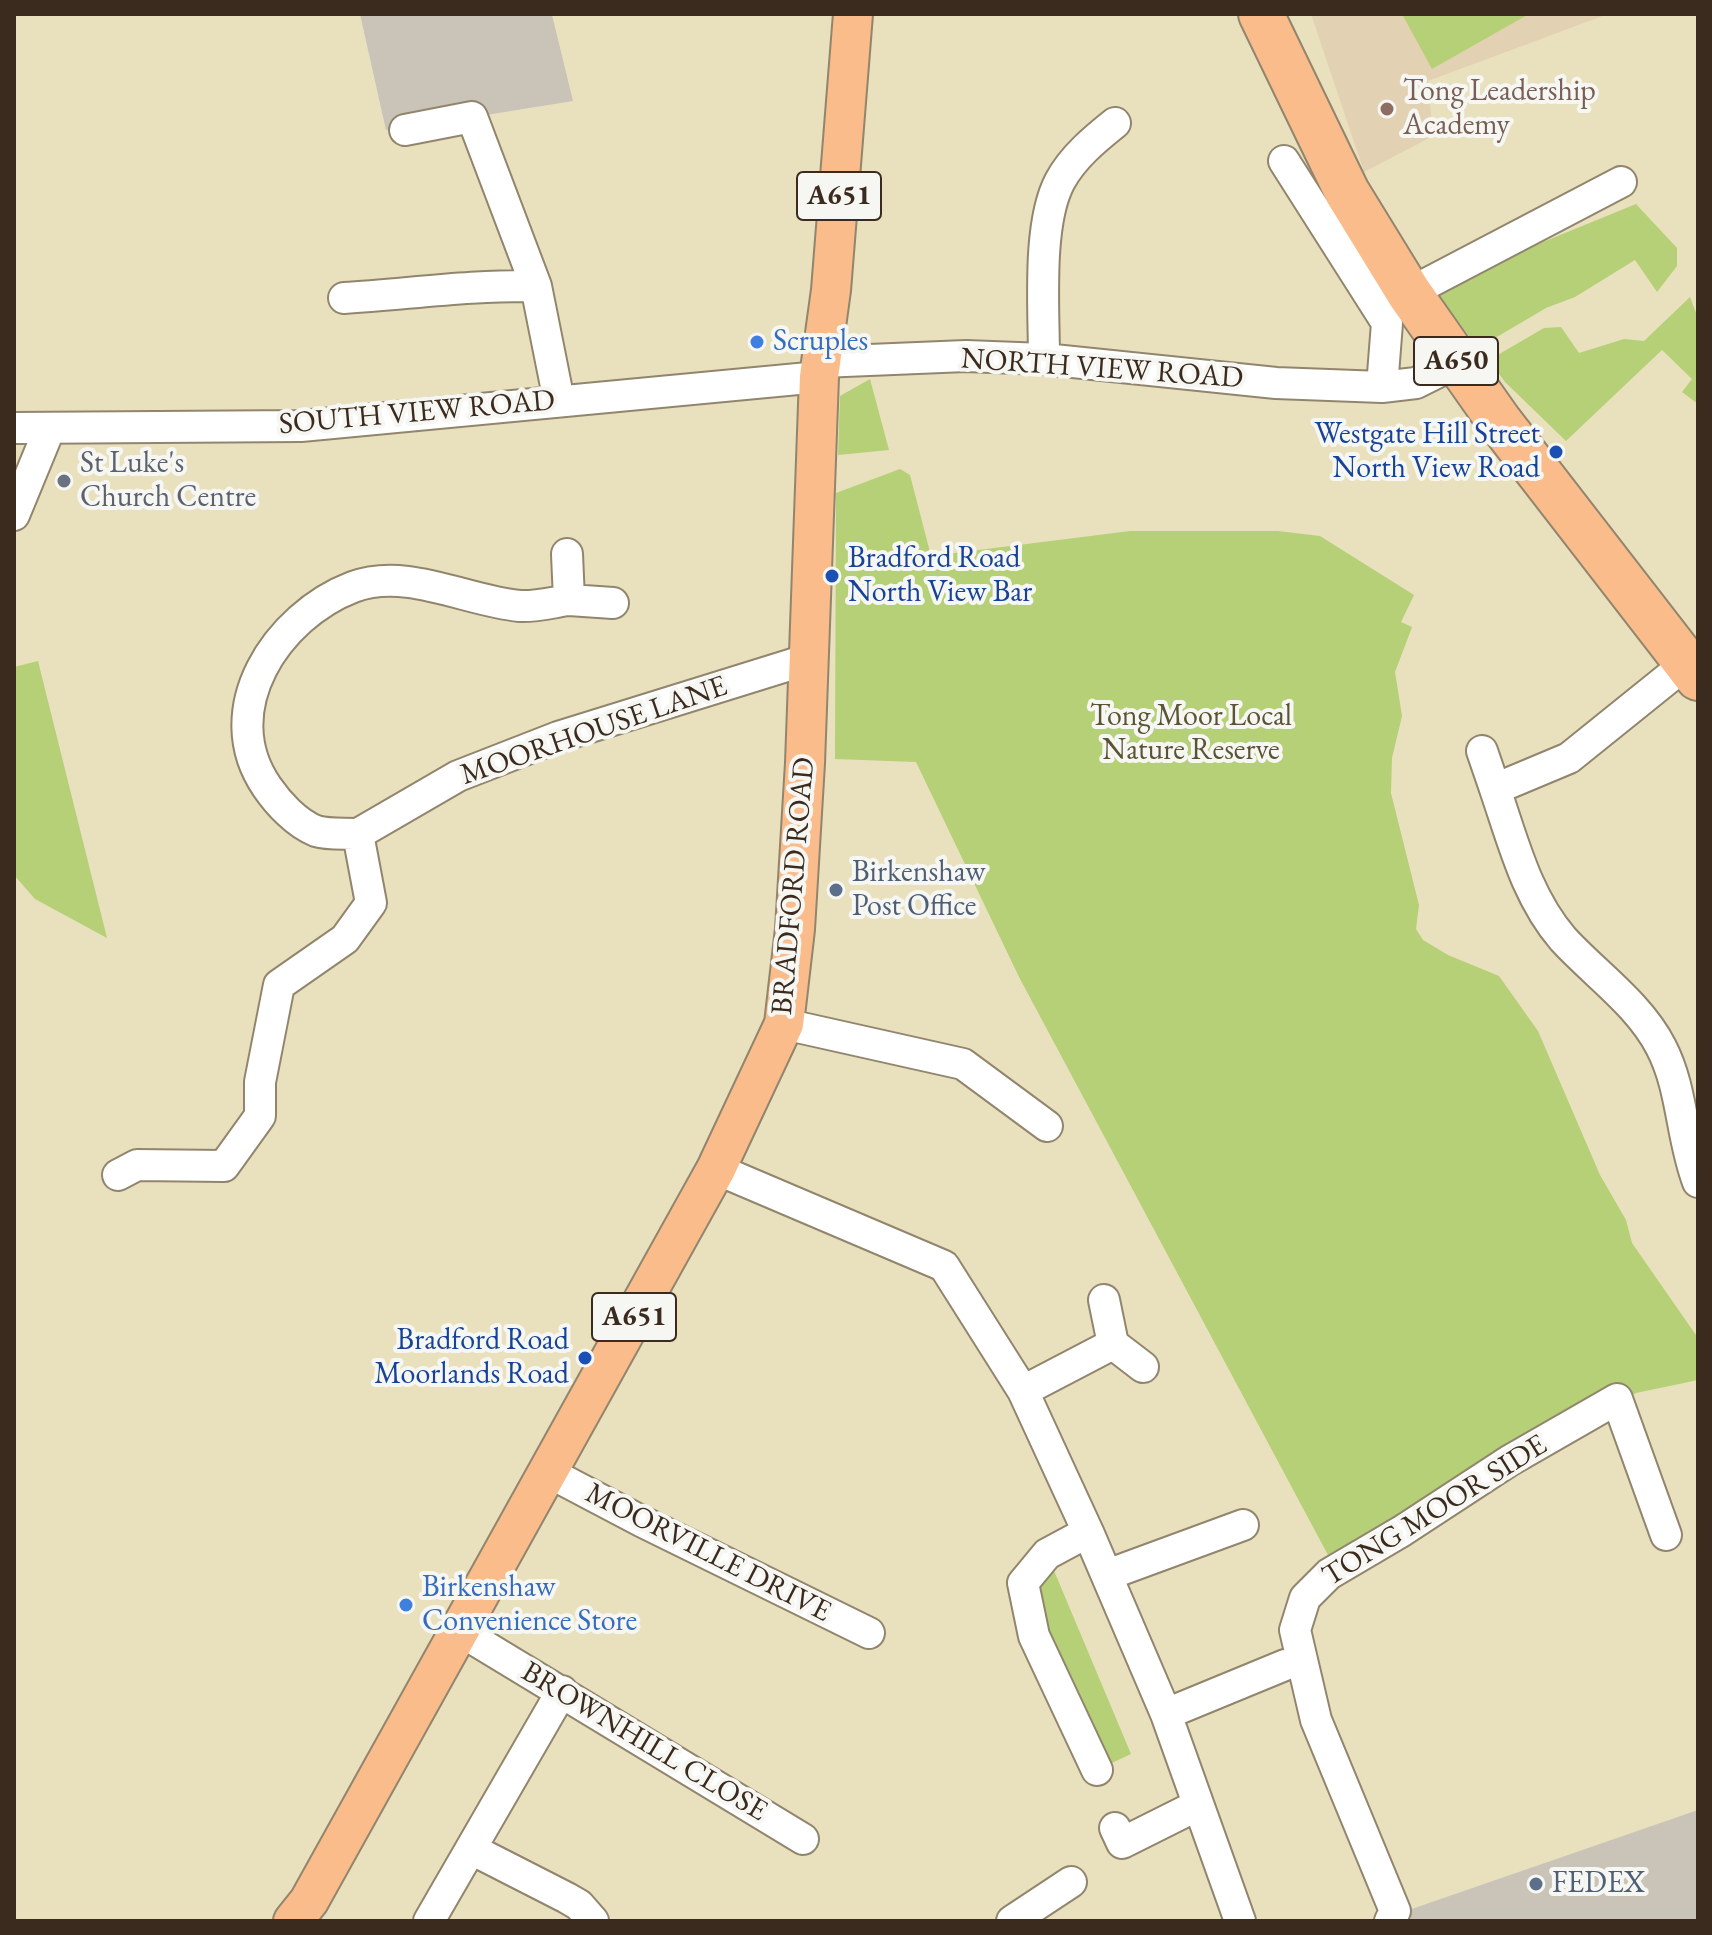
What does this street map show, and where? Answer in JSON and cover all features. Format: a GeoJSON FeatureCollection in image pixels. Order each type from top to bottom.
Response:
{"type":"FeatureCollection","features":[{"type":"Feature","properties":{"kind":"highway","name":"A650"},"geometry":{"type":"LineString","coordinates":[[1261,14],[1347,192],[1409,293],[1499,421],[1692,670]]}},
{"type":"Feature","properties":{"kind":"main road","name":"BRADFORD ROAD"},"geometry":{"type":"LineString","coordinates":[[293,1921],[309,1901],[716,1169],[784,1024],[795,929],[820,370],[831,290],[853,14]]}},
{"type":"Feature","properties":{"kind":"street"},"geometry":{"type":"LineString","coordinates":[[405,130],[472,117],[536,286],[559,401]]}},
{"type":"Feature","properties":{"kind":"street"},"geometry":{"type":"LineString","coordinates":[[1044,359],[1047,234],[1052,201],[1073,161],[1115,123]]}},
{"type":"Feature","properties":{"kind":"street"},"geometry":{"type":"LineString","coordinates":[[1284,161],[1387,323],[1382,387]]}},
{"type":"Feature","properties":{"kind":"street"},"geometry":{"type":"LineString","coordinates":[[1409,293],[1621,182]]}},
{"type":"Feature","properties":{"kind":"street"},"geometry":{"type":"LineString","coordinates":[[344,298],[416,294],[487,285],[536,286]]}},
{"type":"Feature","properties":{"kind":"street","name":"NORTH VIEW ROAD"},"geometry":{"type":"LineString","coordinates":[[820,370],[966,356],[1044,359],[1276,383],[1382,387],[1416,383],[1458,362]]}},
{"type":"Feature","properties":{"kind":"street","name":"SOUTH VIEW ROAD"},"geometry":{"type":"LineString","coordinates":[[14,428],[301,426],[559,401],[820,370]]}},
{"type":"Feature","properties":{"kind":"street"},"geometry":{"type":"LineString","coordinates":[[14,515],[49,430]]}},
{"type":"Feature","properties":{"kind":"street"},"geometry":{"type":"LineString","coordinates":[[567,554],[569,600]]}},
{"type":"Feature","properties":{"kind":"street"},"geometry":{"type":"LineString","coordinates":[[118,1175],[137,1165],[224,1166],[260,1116],[260,1082],[279,985],[345,939],[371,903],[358,834],[316,831],[280,806],[260,776],[248,745],[248,707],[261,667],[290,627],[319,604],[355,586],[393,580],[522,606],[569,600],[613,603]]}},
{"type":"Feature","properties":{"kind":"street","name":"MOORHOUSE LANE"},"geometry":{"type":"LineString","coordinates":[[358,834],[458,776],[558,737],[809,659]]}},
{"type":"Feature","properties":{"kind":"street"},"geometry":{"type":"LineString","coordinates":[[1495,789],[1569,758],[1692,670]]}},
{"type":"Feature","properties":{"kind":"street"},"geometry":{"type":"LineString","coordinates":[[1482,751],[1529,887],[1550,922],[1638,1015],[1662,1048],[1675,1081],[1688,1150],[1698,1182]]}},
{"type":"Feature","properties":{"kind":"street"},"geometry":{"type":"LineString","coordinates":[[784,1024],[963,1064],[1047,1126]]}},
{"type":"Feature","properties":{"kind":"street"},"geometry":{"type":"LineString","coordinates":[[716,1169],[944,1266],[1023,1391],[1088,1532],[1166,1714],[1240,1921]]}},
{"type":"Feature","properties":{"kind":"street"},"geometry":{"type":"LineString","coordinates":[[1104,1300],[1113,1344],[1143,1367]]}},
{"type":"Feature","properties":{"kind":"street"},"geometry":{"type":"LineString","coordinates":[[1023,1391],[1113,1344]]}},
{"type":"Feature","properties":{"kind":"street","name":"TONG MOOR SIDE"},"geometry":{"type":"LineString","coordinates":[[1390,1921],[1395,1911],[1316,1720],[1295,1630],[1305,1598],[1329,1574],[1509,1461],[1617,1399],[1666,1535]]}},
{"type":"Feature","properties":{"kind":"street","name":"MOORVILLE DRIVE"},"geometry":{"type":"LineString","coordinates":[[548,1472],[869,1633]]}},
{"type":"Feature","properties":{"kind":"street"},"geometry":{"type":"LineString","coordinates":[[1107,1575],[1243,1525]]}},
{"type":"Feature","properties":{"kind":"street"},"geometry":{"type":"LineString","coordinates":[[1088,1532],[1047,1554],[1023,1583],[1034,1636],[1097,1770]]}},
{"type":"Feature","properties":{"kind":"street","name":"BROWNHILL CLOSE"},"geometry":{"type":"LineString","coordinates":[[460,1631],[562,1691],[787,1838]]}},
{"type":"Feature","properties":{"kind":"street"},"geometry":{"type":"LineString","coordinates":[[1166,1714],[1285,1665]]}},
{"type":"Feature","properties":{"kind":"street"},"geometry":{"type":"LineString","coordinates":[[429,1921],[562,1691]]}},
{"type":"Feature","properties":{"kind":"street"},"geometry":{"type":"LineString","coordinates":[[1115,1828],[1122,1843],[1198,1805]]}},
{"type":"Feature","properties":{"kind":"street"},"geometry":{"type":"LineString","coordinates":[[471,1849],[579,1905],[593,1921]]}},
{"type":"Feature","properties":{"kind":"street"},"geometry":{"type":"LineString","coordinates":[[1009,1914],[1071,1882]]}},
{"type":"Feature","properties":{"kind":"shaded area"},"geometry":{"type":"Polygon","coordinates":[[[360,14],[554,14],[573,101],[486,115],[481,108],[386,130],[360,14]]]}},
{"type":"Feature","properties":{"kind":"shaded area","name":"Tong Leadership Academy"},"geometry":{"type":"Polygon","coordinates":[[[1311,14],[1608,14],[1428,81],[1433,136],[1364,172],[1311,14]]]}},
{"type":"Feature","properties":{"kind":"shaded area"},"geometry":{"type":"Polygon","coordinates":[[[1698,1810],[1698,1921],[1412,1921],[1406,1911],[1698,1810]]]}},
{"type":"Feature","properties":{"kind":"green space"},"geometry":{"type":"Polygon","coordinates":[[[1402,14],[1529,14],[1432,69],[1402,14]]]}},
{"type":"Feature","properties":{"kind":"green space"},"geometry":{"type":"Polygon","coordinates":[[[1636,204],[1677,248],[1677,266],[1657,292],[1635,260],[1575,297],[1546,308],[1478,348],[1437,293],[1521,251],[1636,204]]]}},
{"type":"Feature","properties":{"kind":"green space"},"geometry":{"type":"Polygon","coordinates":[[[1690,297],[1698,318],[1698,404],[1682,392],[1692,379],[1662,350],[1566,441],[1505,382],[1489,360],[1544,328],[1561,327],[1579,353],[1624,339],[1644,341],[1690,297]]]}},
{"type":"Feature","properties":{"kind":"green space"},"geometry":{"type":"Polygon","coordinates":[[[870,379],[889,450],[838,455],[840,396],[870,379]]]}},
{"type":"Feature","properties":{"kind":"green space","name":"Tong Moor Local Nature Reserve"},"geometry":{"type":"Polygon","coordinates":[[[900,469],[910,475],[931,556],[1130,531],[1278,531],[1320,536],[1414,595],[1401,622],[1412,627],[1395,672],[1402,716],[1392,758],[1391,793],[1419,905],[1416,929],[1423,940],[1448,955],[1499,976],[1538,1031],[1600,1175],[1626,1220],[1632,1243],[1698,1338],[1698,1380],[1636,1393],[1388,1548],[1377,1527],[1328,1555],[1019,977],[916,762],[835,759],[836,493],[900,469]]]}},
{"type":"Feature","properties":{"kind":"green space"},"geometry":{"type":"Polygon","coordinates":[[[38,661],[107,938],[35,899],[14,875],[14,667],[38,661]]]}},
{"type":"Feature","properties":{"kind":"green space"},"geometry":{"type":"Polygon","coordinates":[[[1047,1554],[1131,1754],[1097,1770],[1023,1583],[1047,1554]]]}},
{"type":"Feature","properties":{"kind":"place","name":"Tong Leadership Academy"},"geometry":{"type":"Point","coordinates":[1387,109]}},
{"type":"Feature","properties":{"kind":"place","name":"Scruples"},"geometry":{"type":"Point","coordinates":[757,342]}},
{"type":"Feature","properties":{"kind":"place","name":"Westgate Hill Street North View Road"},"geometry":{"type":"Point","coordinates":[1556,452]}},
{"type":"Feature","properties":{"kind":"place","name":"St Luke's Church Centre"},"geometry":{"type":"Point","coordinates":[64,481]}},
{"type":"Feature","properties":{"kind":"place","name":"Bradford Road North View Bar"},"geometry":{"type":"Point","coordinates":[832,576]}},
{"type":"Feature","properties":{"kind":"place","name":"Birkenshaw Post Office"},"geometry":{"type":"Point","coordinates":[836,890]}},
{"type":"Feature","properties":{"kind":"place","name":"Bradford Road Moorlands Road"},"geometry":{"type":"Point","coordinates":[585,1358]}},
{"type":"Feature","properties":{"kind":"place","name":"Birkenshaw Convenience Store"},"geometry":{"type":"Point","coordinates":[406,1605]}},
{"type":"Feature","properties":{"kind":"place","name":"FEDEX"},"geometry":{"type":"Point","coordinates":[1536,1884]}}]}
